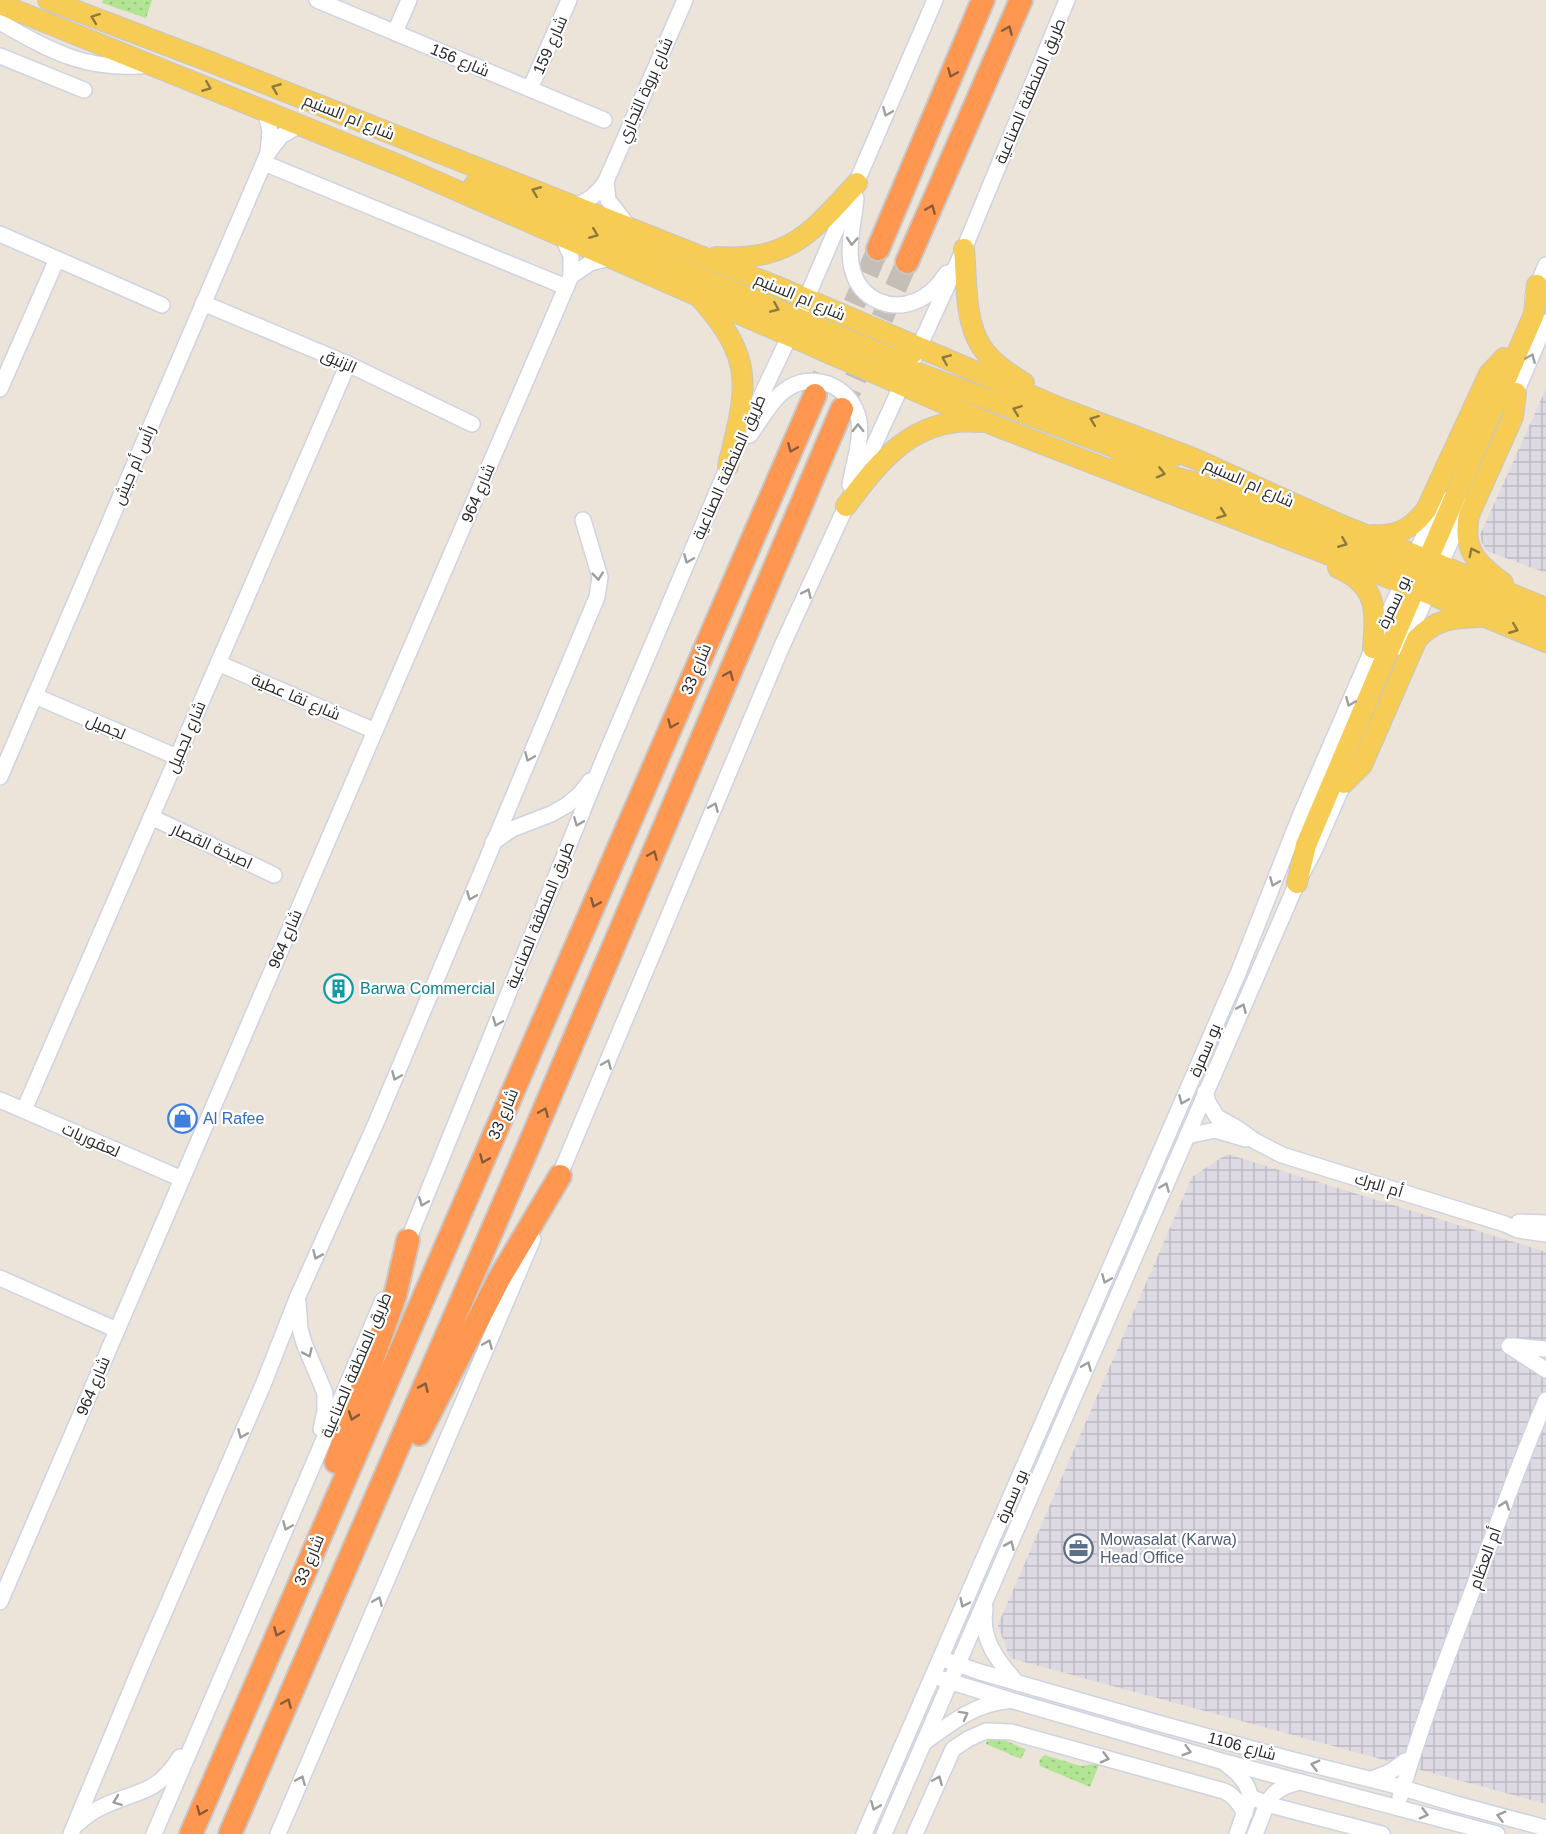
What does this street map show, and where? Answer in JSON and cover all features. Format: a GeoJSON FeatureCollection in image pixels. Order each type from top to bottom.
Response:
{"type":"FeatureCollection","features":[{"type":"Feature","properties":{"kind":"highway"},"geometry":{"type":"LineString","coordinates":[[878,249],[983,0]]}},
{"type":"Feature","properties":{"kind":"highway"},"geometry":{"type":"LineString","coordinates":[[908,262],[1021,0]]}},
{"type":"Feature","properties":{"kind":"highway","name":"شارع 33"},"geometry":{"type":"LineString","coordinates":[[191,1834],[815,395]]}},
{"type":"Feature","properties":{"kind":"highway","name":"شارع 33"},"geometry":{"type":"LineString","coordinates":[[230,1834],[530,1143],[842,410]]}},
{"type":"Feature","properties":{"kind":"highway"},"geometry":{"type":"LineString","coordinates":[[359,1537],[415,1441],[499,1280],[560,1176]]}},
{"type":"Feature","properties":{"kind":"highway"},"geometry":{"type":"LineString","coordinates":[[301,1578],[314,1517],[346,1437],[394,1296],[408,1240]]}},
{"type":"Feature","properties":{"kind":"main road","name":"شارع ام السنيم"},"geometry":{"type":"LineString","coordinates":[[48,0],[630,227],[1058,406],[1193,458],[1341,525],[1421,574],[1481,617],[1546,642]]}},
{"type":"Feature","properties":{"kind":"main road","name":"شارع ام السنيم"},"geometry":{"type":"LineString","coordinates":[[0,4],[401,166],[789,336],[872,370],[905,377],[992,424],[1043,445],[1259,528],[1540,605]]}},
{"type":"Feature","properties":{"kind":"main road"},"geometry":{"type":"LineString","coordinates":[[401,166],[490,190],[891,358],[905,358],[919,348]]}},
{"type":"Feature","properties":{"kind":"main road"},"geometry":{"type":"LineString","coordinates":[[699,256],[749,257],[783,248],[811,231],[857,183]]}},
{"type":"Feature","properties":{"kind":"main road"},"geometry":{"type":"LineString","coordinates":[[964,249],[970,311],[981,346],[1005,371],[1058,406]]}},
{"type":"Feature","properties":{"kind":"main road"},"geometry":{"type":"LineString","coordinates":[[1297,883],[1306,845],[1534,314],[1537,285]]}},
{"type":"Feature","properties":{"kind":"main road"},"geometry":{"type":"LineString","coordinates":[[698,296],[726,329],[738,354],[741,368],[742,402],[728,466]]}},
{"type":"Feature","properties":{"kind":"main road"},"geometry":{"type":"LineString","coordinates":[[1341,525],[1381,536],[1396,534],[1414,524],[1426,510],[1489,374],[1504,358]]}},
{"type":"Feature","properties":{"kind":"main road"},"geometry":{"type":"LineString","coordinates":[[905,377],[1143,456],[1193,458]]}},
{"type":"Feature","properties":{"kind":"main road"},"geometry":{"type":"LineString","coordinates":[[1516,393],[1513,417],[1469,516],[1467,536],[1469,547],[1480,564],[1496,578],[1540,605]]}},
{"type":"Feature","properties":{"kind":"main road"},"geometry":{"type":"LineString","coordinates":[[846,506],[882,461],[923,430],[962,422],[992,424]]}},
{"type":"Feature","properties":{"kind":"main road"},"geometry":{"type":"LineString","coordinates":[[1043,445],[1196,483],[1546,624]]}},
{"type":"Feature","properties":{"kind":"main road"},"geometry":{"type":"LineString","coordinates":[[1259,528],[1288,548],[1345,571],[1360,580],[1373,603],[1375,627],[1373,648]]}},
{"type":"Feature","properties":{"kind":"main road"},"geometry":{"type":"LineString","coordinates":[[1344,783],[1362,765],[1417,639],[1436,624],[1448,619],[1481,617]]}},
{"type":"Feature","properties":{"kind":"street","name":"شارع 156"},"geometry":{"type":"LineString","coordinates":[[317,0],[604,120]]}},
{"type":"Feature","properties":{"kind":"street"},"geometry":{"type":"LineString","coordinates":[[394,33],[409,0]]}},
{"type":"Feature","properties":{"kind":"street","name":"شارع 159"},"geometry":{"type":"LineString","coordinates":[[530,89],[569,0]]}},
{"type":"Feature","properties":{"kind":"street","name":"شارع بروة التجاري"},"geometry":{"type":"LineString","coordinates":[[573,206],[582,204],[596,194],[606,181],[685,0]]}},
{"type":"Feature","properties":{"kind":"street","name":"طريق المنطقة الصناعية"},"geometry":{"type":"LineString","coordinates":[[154,1834],[408,1240],[600,768],[728,466],[798,318],[935,0]]}},
{"type":"Feature","properties":{"kind":"street","name":"طريق المنطقة الصناعية"},"geometry":{"type":"LineString","coordinates":[[964,249],[1067,0]]}},
{"type":"Feature","properties":{"kind":"street","name":"شارع ام السنيم"},"geometry":{"type":"LineString","coordinates":[[0,22],[44,47],[80,61],[128,68],[153,65]]}},
{"type":"Feature","properties":{"kind":"street"},"geometry":{"type":"LineString","coordinates":[[43,73],[44,47]]}},
{"type":"Feature","properties":{"kind":"street"},"geometry":{"type":"LineString","coordinates":[[43,73],[61,55]]}},
{"type":"Feature","properties":{"kind":"street"},"geometry":{"type":"LineString","coordinates":[[0,56],[84,90]]}},
{"type":"Feature","properties":{"kind":"street","name":"رأس أم حيش"},"geometry":{"type":"LineString","coordinates":[[265,110],[270,131],[266,158]]}},
{"type":"Feature","properties":{"kind":"street","name":"رأس أم حيش"},"geometry":{"type":"LineString","coordinates":[[0,777],[266,158],[281,136],[300,125]]}},
{"type":"Feature","properties":{"kind":"street"},"geometry":{"type":"LineString","coordinates":[[266,158],[568,282]]}},
{"type":"Feature","properties":{"kind":"street"},"geometry":{"type":"LineString","coordinates":[[606,181],[608,200],[630,227]]}},
{"type":"Feature","properties":{"kind":"street"},"geometry":{"type":"LineString","coordinates":[[857,183],[851,265],[856,280],[870,297],[891,305],[915,302],[935,288],[964,249]]}},
{"type":"Feature","properties":{"kind":"street"},"geometry":{"type":"LineString","coordinates":[[0,234],[162,305]]}},
{"type":"Feature","properties":{"kind":"street"},"geometry":{"type":"LineString","coordinates":[[563,238],[571,256],[568,282]]}},
{"type":"Feature","properties":{"kind":"street"},"geometry":{"type":"LineString","coordinates":[[278,1834],[560,1176],[782,646],[964,249]]}},
{"type":"Feature","properties":{"kind":"street"},"geometry":{"type":"LineString","coordinates":[[568,282],[590,263],[610,258]]}},
{"type":"Feature","properties":{"kind":"street"},"geometry":{"type":"LineString","coordinates":[[0,389],[57,259]]}},
{"type":"Feature","properties":{"kind":"street","name":"بو سمرة"},"geometry":{"type":"LineString","coordinates":[[884,1834],[1205,1092],[1297,883],[1315,849],[1344,783],[1504,358],[1546,265]]}},
{"type":"Feature","properties":{"kind":"street","name":"شارع 964"},"geometry":{"type":"LineString","coordinates":[[1,1595],[568,282]]}},
{"type":"Feature","properties":{"kind":"street","name":"الزنبق"},"geometry":{"type":"LineString","coordinates":[[203,303],[348,364],[472,424]]}},
{"type":"Feature","properties":{"kind":"street","name":"بو سمرة"},"geometry":{"type":"LineString","coordinates":[[864,1834],[931,1675],[1006,1509],[1239,971],[1300,816],[1373,648],[1421,574],[1516,393],[1546,322]]}},
{"type":"Feature","properties":{"kind":"street","name":"شارع لجميل"},"geometry":{"type":"LineString","coordinates":[[24,1110],[348,364]]}},
{"type":"Feature","properties":{"kind":"street"},"geometry":{"type":"LineString","coordinates":[[728,466],[773,403],[786,390],[804,381],[820,381],[829,384],[849,397],[856,409],[859,423],[846,506]]}},
{"type":"Feature","properties":{"kind":"street"},"geometry":{"type":"LineString","coordinates":[[73,1830],[263,1384],[298,1296],[376,1123],[597,597],[600,577],[583,520]]}},
{"type":"Feature","properties":{"kind":"street","name":"شارع نقا عطية"},"geometry":{"type":"LineString","coordinates":[[218,663],[375,731]]}},
{"type":"Feature","properties":{"kind":"street","name":"لجميل"},"geometry":{"type":"LineString","coordinates":[[35,696],[177,757]]}},
{"type":"Feature","properties":{"kind":"street"},"geometry":{"type":"LineString","coordinates":[[493,842],[512,829],[551,814],[567,805],[580,794],[600,768]]}},
{"type":"Feature","properties":{"kind":"street","name":"اصبخة القصار"},"geometry":{"type":"LineString","coordinates":[[151,817],[274,875]]}},
{"type":"Feature","properties":{"kind":"street","name":"أم البرك"},"geometry":{"type":"LineString","coordinates":[[1205,1092],[1217,1117],[1282,1155],[1518,1230],[1546,1234]]}},
{"type":"Feature","properties":{"kind":"street","name":"لعقوريات"},"geometry":{"type":"LineString","coordinates":[[0,1100],[182,1179]]}},
{"type":"Feature","properties":{"kind":"street","name":"أم البرك"},"geometry":{"type":"LineString","coordinates":[[1187,1136],[1196,1132],[1215,1130],[1255,1141]]}},
{"type":"Feature","properties":{"kind":"street","name":"أم البرك"},"geometry":{"type":"LineString","coordinates":[[1505,1224],[1546,1223]]}},
{"type":"Feature","properties":{"kind":"street"},"geometry":{"type":"LineString","coordinates":[[0,1278],[117,1330]]}},
{"type":"Feature","properties":{"kind":"street"},"geometry":{"type":"LineString","coordinates":[[298,1296],[298,1313],[304,1343],[322,1384],[326,1403],[324,1420],[310,1472]]}},
{"type":"Feature","properties":{"kind":"street"},"geometry":{"type":"LineString","coordinates":[[1546,1350],[1509,1346],[1546,1370]]}},
{"type":"Feature","properties":{"kind":"street","name":"أم العظام"},"geometry":{"type":"LineString","coordinates":[[1392,1806],[1417,1731],[1426,1716],[1520,1463],[1546,1400]]}},
{"type":"Feature","properties":{"kind":"street"},"geometry":{"type":"LineString","coordinates":[[986,1599],[984,1615],[988,1641],[998,1661],[1017,1683]]}},
{"type":"Feature","properties":{"kind":"street","name":"شارع 1106"},"geometry":{"type":"LineString","coordinates":[[939,1658],[1017,1683],[1546,1828]]}},
{"type":"Feature","properties":{"kind":"street","name":"شارع 1106"},"geometry":{"type":"LineString","coordinates":[[931,1675],[1221,1761],[1497,1834]]}},
{"type":"Feature","properties":{"kind":"street"},"geometry":{"type":"LineString","coordinates":[[923,1743],[965,1714],[993,1702],[1010,1700]]}},
{"type":"Feature","properties":{"kind":"street"},"geometry":{"type":"LineString","coordinates":[[73,1830],[90,1814],[103,1806],[158,1784],[174,1766],[202,1722]]}},
{"type":"Feature","properties":{"kind":"street"},"geometry":{"type":"LineString","coordinates":[[915,1834],[953,1749],[977,1734],[992,1730],[1020,1734],[1216,1789],[1234,1797],[1245,1814]]}},
{"type":"Feature","properties":{"kind":"street"},"geometry":{"type":"LineString","coordinates":[[1221,1761],[1233,1769],[1249,1791],[1250,1797],[1237,1834]]}},
{"type":"Feature","properties":{"kind":"street"},"geometry":{"type":"LineString","coordinates":[[1372,1779],[1406,1766],[1429,1788],[1428,1795]]}},
{"type":"Feature","properties":{"kind":"street"},"geometry":{"type":"LineString","coordinates":[[1258,1833],[1270,1797],[1279,1788],[1300,1782]]}},
{"type":"Feature","properties":{"kind":"street"},"geometry":{"type":"LineString","coordinates":[[1250,1797],[1268,1804],[1382,1834]]}},
{"type":"Feature","properties":{"kind":"shaded area"},"geometry":{"type":"Polygon","coordinates":[[[1546,389],[1546,573],[1487,551],[1480,535],[1546,389]]]}},
{"type":"Feature","properties":{"kind":"shaded area"},"geometry":{"type":"Polygon","coordinates":[[[1227,1154],[1546,1252],[1546,1804],[1010,1658],[998,1625],[1192,1177],[1227,1154]]]}},
{"type":"Feature","properties":{"kind":"green space"},"geometry":{"type":"Polygon","coordinates":[[[103,0],[152,0],[146,18],[102,3],[103,0]]]}},
{"type":"Feature","properties":{"kind":"green space"},"geometry":{"type":"Polygon","coordinates":[[[993,1738],[1002,1739],[1026,1749],[1021,1759],[986,1744],[993,1738]]]}},
{"type":"Feature","properties":{"kind":"green space"},"geometry":{"type":"Polygon","coordinates":[[[1044,1755],[1081,1766],[1099,1765],[1090,1787],[1040,1766],[1039,1761],[1044,1755]]]}},
{"type":"Feature","properties":{"kind":"tunnel"},"geometry":{"type":"LineString","coordinates":[[815,395],[878,249]]}},
{"type":"Feature","properties":{"kind":"tunnel"},"geometry":{"type":"LineString","coordinates":[[842,409],[907,262]]}},
{"type":"Feature","properties":{"kind":"place","name":"Barwa Commercial"},"geometry":{"type":"Point","coordinates":[339,988]}},
{"type":"Feature","properties":{"kind":"place","name":"Al Rafee"},"geometry":{"type":"Point","coordinates":[182,1118]}},
{"type":"Feature","properties":{"kind":"place","name":"Mowasalat (Karwa) Head Office"},"geometry":{"type":"Point","coordinates":[1079,1548]}}]}
